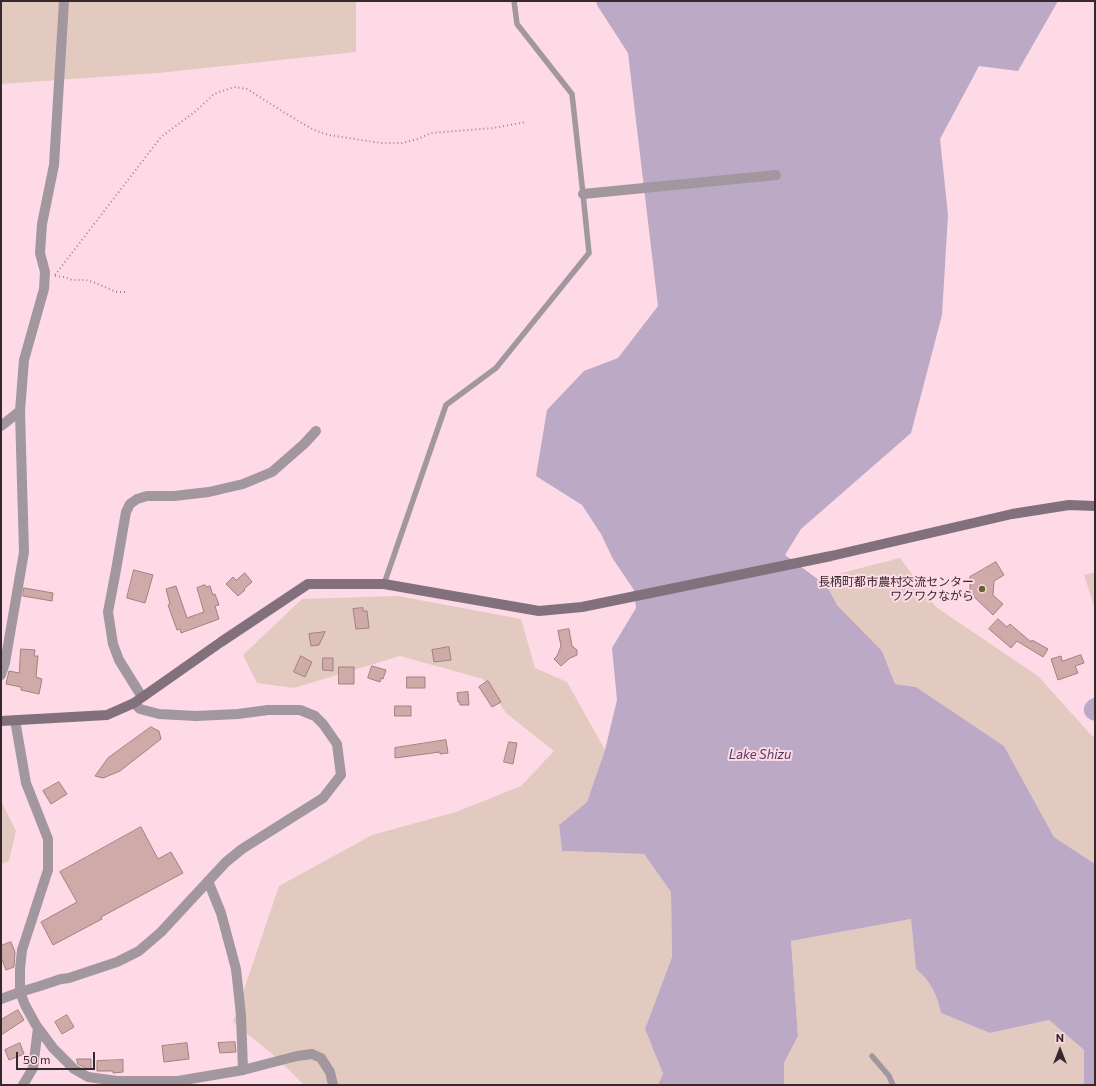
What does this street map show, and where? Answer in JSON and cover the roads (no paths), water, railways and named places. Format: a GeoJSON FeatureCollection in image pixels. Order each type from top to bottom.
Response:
{"type":"FeatureCollection","features":[{"type":"Feature","properties":{"kind":"street"},"geometry":{"type":"LineString","coordinates":[[1,675],[5,663],[24,552],[20,411],[24,360],[44,289],[45,272],[40,253],[42,224],[54,165],[64,1]]}},
{"type":"Feature","properties":{"kind":"street"},"geometry":{"type":"LineString","coordinates":[[584,194],[776,175]]}},
{"type":"Feature","properties":{"kind":"street"},"geometry":{"type":"LineString","coordinates":[[1,426],[20,411]]}},
{"type":"Feature","properties":{"kind":"street"},"geometry":{"type":"LineString","coordinates":[[1,999],[117,962],[139,951],[161,932],[226,862],[242,849],[323,798],[341,775],[337,744],[323,724],[315,716],[300,710],[268,710],[238,714],[196,716],[159,714],[140,709],[138,700],[113,644],[108,612],[126,512],[130,504],[137,499],[147,496],[174,496],[202,493],[243,484],[272,472],[304,444],[316,431]]}},
{"type":"Feature","properties":{"kind":"street"},"geometry":{"type":"LineString","coordinates":[[1,720],[107,715],[138,700],[308,584],[384,584],[539,611],[582,607],[831,556],[1012,514],[1069,505],[1095,506]]}},
{"type":"Feature","properties":{"kind":"street"},"geometry":{"type":"LineString","coordinates":[[15,720],[26,783],[48,839],[48,870],[22,950],[20,992],[25,1005],[38,1028],[53,1048],[74,1069],[88,1077],[117,1081],[178,1081],[243,1070],[297,1056],[312,1054],[321,1058],[330,1072],[333,1085]]}},
{"type":"Feature","properties":{"kind":"street"},"geometry":{"type":"LineString","coordinates":[[208,881],[221,913],[236,969],[241,1015],[243,1070]]}},
{"type":"Feature","properties":{"kind":"street"},"geometry":{"type":"LineString","coordinates":[[23,1085],[33,1068],[38,1028]]}},
{"type":"Feature","properties":{"kind":"lane"},"geometry":{"type":"LineString","coordinates":[[384,584],[446,406],[496,368],[589,253],[584,194],[572,94],[517,24],[514,1]]}},
{"type":"Feature","properties":{"kind":"lane"},"geometry":{"type":"LineString","coordinates":[[872,1056],[894,1085]]}},
{"type":"Feature","properties":{"kind":"water","name":"Lake Shizu"},"geometry":{"type":"Polygon","coordinates":[[[596,1],[1058,1],[1018,71],[979,66],[940,139],[948,215],[942,315],[911,433],[801,529],[785,555],[827,586],[837,605],[882,651],[895,684],[916,687],[1004,746],[1054,837],[1095,864],[1095,1085],[1084,1085],[1084,1050],[1049,1020],[990,1033],[941,1013],[933,989],[916,969],[911,919],[791,941],[798,1036],[784,1063],[784,1085],[658,1085],[663,1074],[645,1029],[672,957],[671,892],[644,854],[562,851],[559,825],[587,802],[605,750],[617,700],[612,648],[636,608],[634,590],[613,559],[601,534],[582,505],[536,476],[547,410],[584,371],[618,358],[658,306],[628,53],[597,5],[596,1]]]}},
{"type":"Feature","properties":{"kind":"water"},"geometry":{"type":"Polygon","coordinates":[[[1095,698],[1095,721],[1087,717],[1084,711],[1086,704],[1095,698]]]}},
{"type":"Feature","properties":{"kind":"place","name":"長柄町都市農村交流センター ワクワクながら"},"geometry":{"type":"Point","coordinates":[982,589]}}]}
